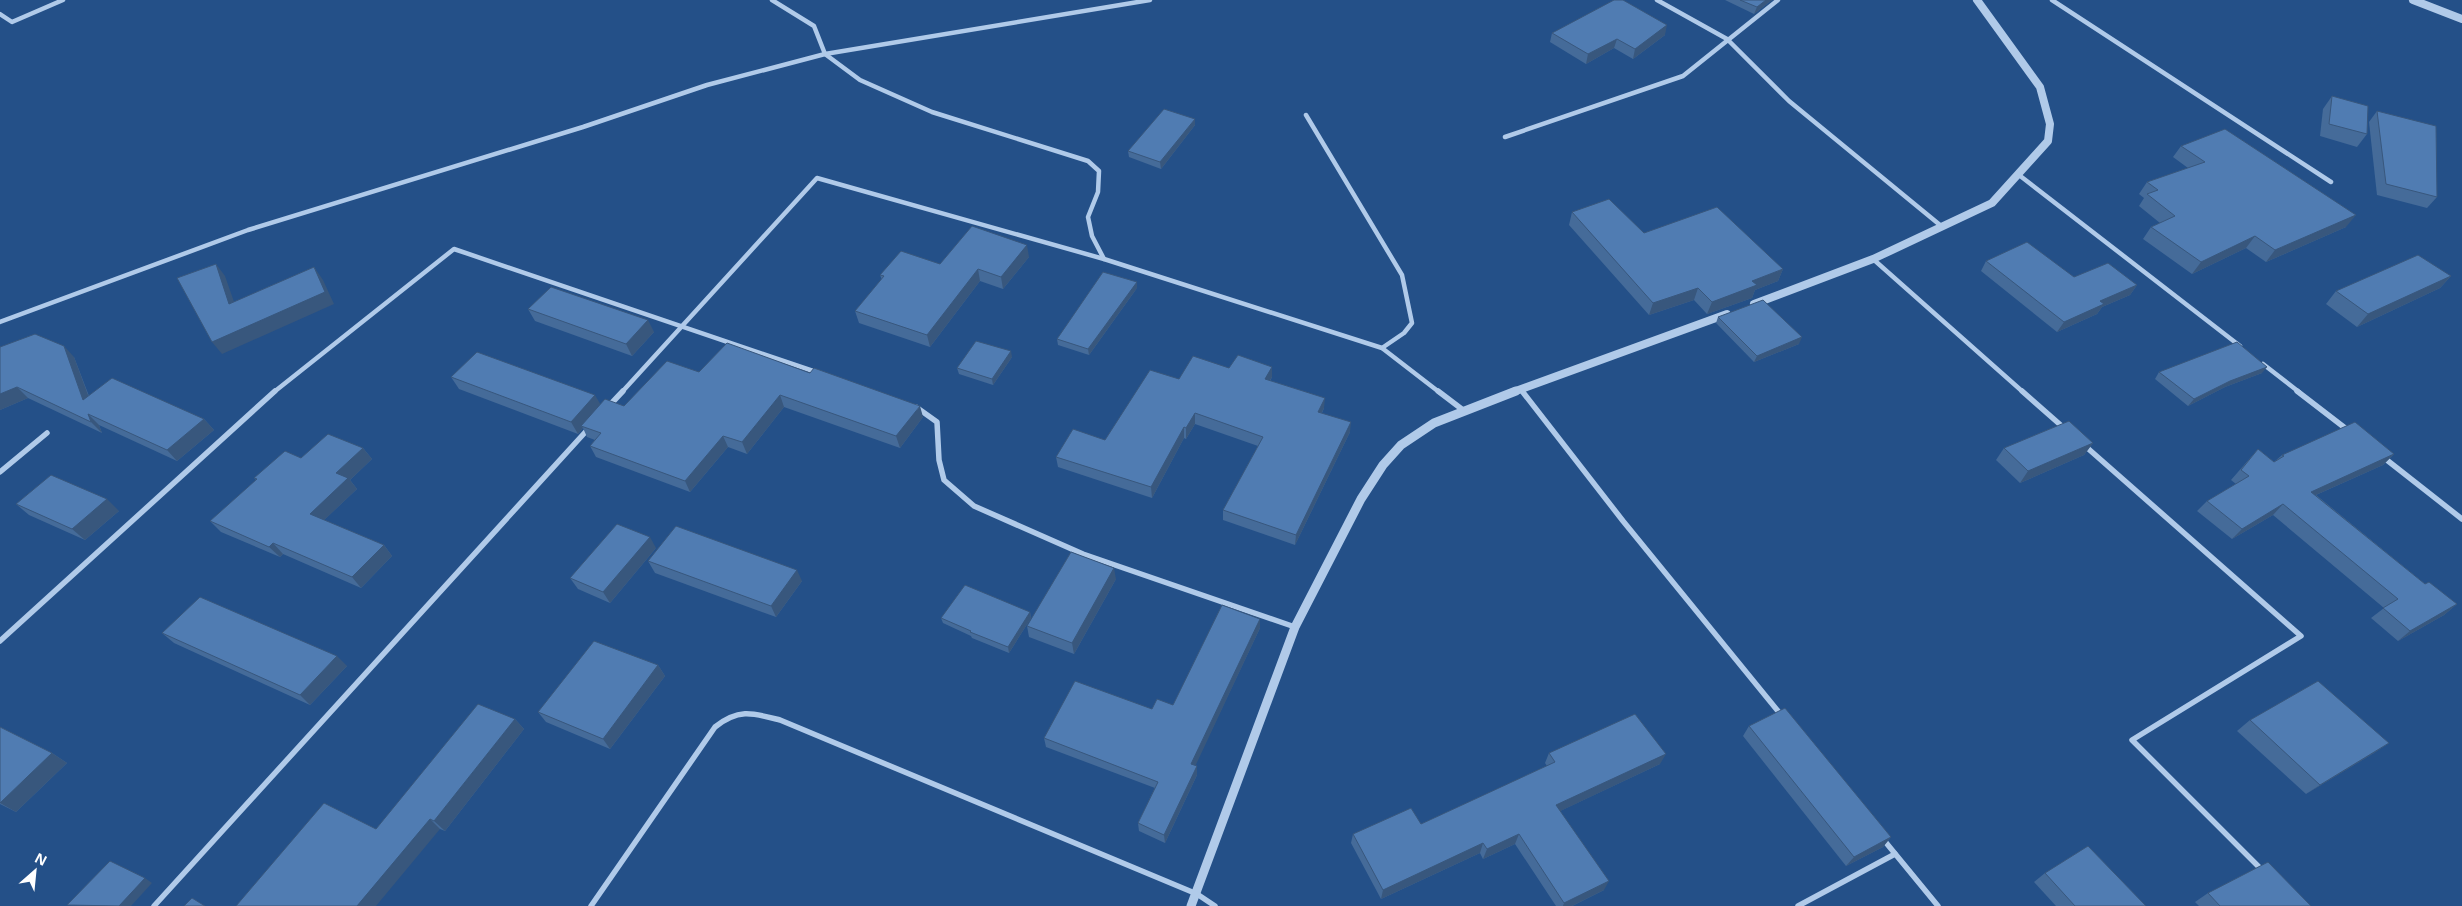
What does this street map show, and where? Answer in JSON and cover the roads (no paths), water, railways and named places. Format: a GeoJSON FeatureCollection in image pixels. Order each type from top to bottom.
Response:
{"type":"FeatureCollection","features":[{"type":"Feature","properties":{"kind":"street"},"geometry":{"type":"LineString","coordinates":[[0,14],[12,22],[63,0]]}},
{"type":"Feature","properties":{"kind":"street"},"geometry":{"type":"LineString","coordinates":[[772,0],[814,26],[825,54],[860,80],[932,112],[1088,161],[1099,171],[1098,192],[1088,217],[1092,236],[1104,259]]}},
{"type":"Feature","properties":{"kind":"street"},"geometry":{"type":"LineString","coordinates":[[0,322],[248,230],[583,127],[707,85],[825,54],[1150,0]]}},
{"type":"Feature","properties":{"kind":"street"},"geometry":{"type":"LineString","coordinates":[[1657,0],[1727,39],[1789,101],[1940,225]]}},
{"type":"Feature","properties":{"kind":"street"},"geometry":{"type":"LineString","coordinates":[[1505,137],[1683,76],[1778,0]]}},
{"type":"Feature","properties":{"kind":"street"},"geometry":{"type":"LineString","coordinates":[[1191,906],[1294,627],[1361,499],[1383,465],[1401,445],[1434,423],[1463,410],[1873,259],[1940,225],[1992,203],[2019,175],[2048,141],[2050,124],[2040,87],[1976,0]]}},
{"type":"Feature","properties":{"kind":"street"},"geometry":{"type":"LineString","coordinates":[[2052,0],[2331,182]]}},
{"type":"Feature","properties":{"kind":"street"},"geometry":{"type":"LineString","coordinates":[[2413,0],[2462,19]]}},
{"type":"Feature","properties":{"kind":"street"},"geometry":{"type":"LineString","coordinates":[[1306,115],[1402,275],[1412,323],[1404,333],[1382,348]]}},
{"type":"Feature","properties":{"kind":"street"},"geometry":{"type":"LineString","coordinates":[[2019,175],[2245,350]]}},
{"type":"Feature","properties":{"kind":"street"},"geometry":{"type":"LineString","coordinates":[[603,413],[817,178],[1104,259],[1382,348],[1463,410]]}},
{"type":"Feature","properties":{"kind":"street"},"geometry":{"type":"LineString","coordinates":[[0,641],[287,380],[454,249],[683,324],[828,376]]}},
{"type":"Feature","properties":{"kind":"street"},"geometry":{"type":"LineString","coordinates":[[1873,259],[2072,435]]}},
{"type":"Feature","properties":{"kind":"street"},"geometry":{"type":"LineString","coordinates":[[2260,362],[2353,434]]}},
{"type":"Feature","properties":{"kind":"street"},"geometry":{"type":"LineString","coordinates":[[1521,389],[1623,520],[1790,725]]}},
{"type":"Feature","properties":{"kind":"street"},"geometry":{"type":"LineString","coordinates":[[910,405],[919,408],[937,422],[940,442],[938,460],[944,480],[974,506],[1083,554],[1294,627]]}},
{"type":"Feature","properties":{"kind":"street"},"geometry":{"type":"LineString","coordinates":[[154,906],[596,420]]}},
{"type":"Feature","properties":{"kind":"street"},"geometry":{"type":"LineString","coordinates":[[0,472],[47,433]]}},
{"type":"Feature","properties":{"kind":"street"},"geometry":{"type":"LineString","coordinates":[[2080,441],[2301,636],[2132,740],[2270,878]]}},
{"type":"Feature","properties":{"kind":"street"},"geometry":{"type":"LineString","coordinates":[[2377,452],[2462,519]]}},
{"type":"Feature","properties":{"kind":"street"},"geometry":{"type":"LineString","coordinates":[[590,906],[699,748],[726,718],[747,712],[780,720],[1197,894],[1215,906]]}},
{"type":"Feature","properties":{"kind":"street"},"geometry":{"type":"LineString","coordinates":[[1877,831],[1938,906]]}},
{"type":"Feature","properties":{"kind":"street"},"geometry":{"type":"LineString","coordinates":[[1798,906],[1895,854]]}}]}
